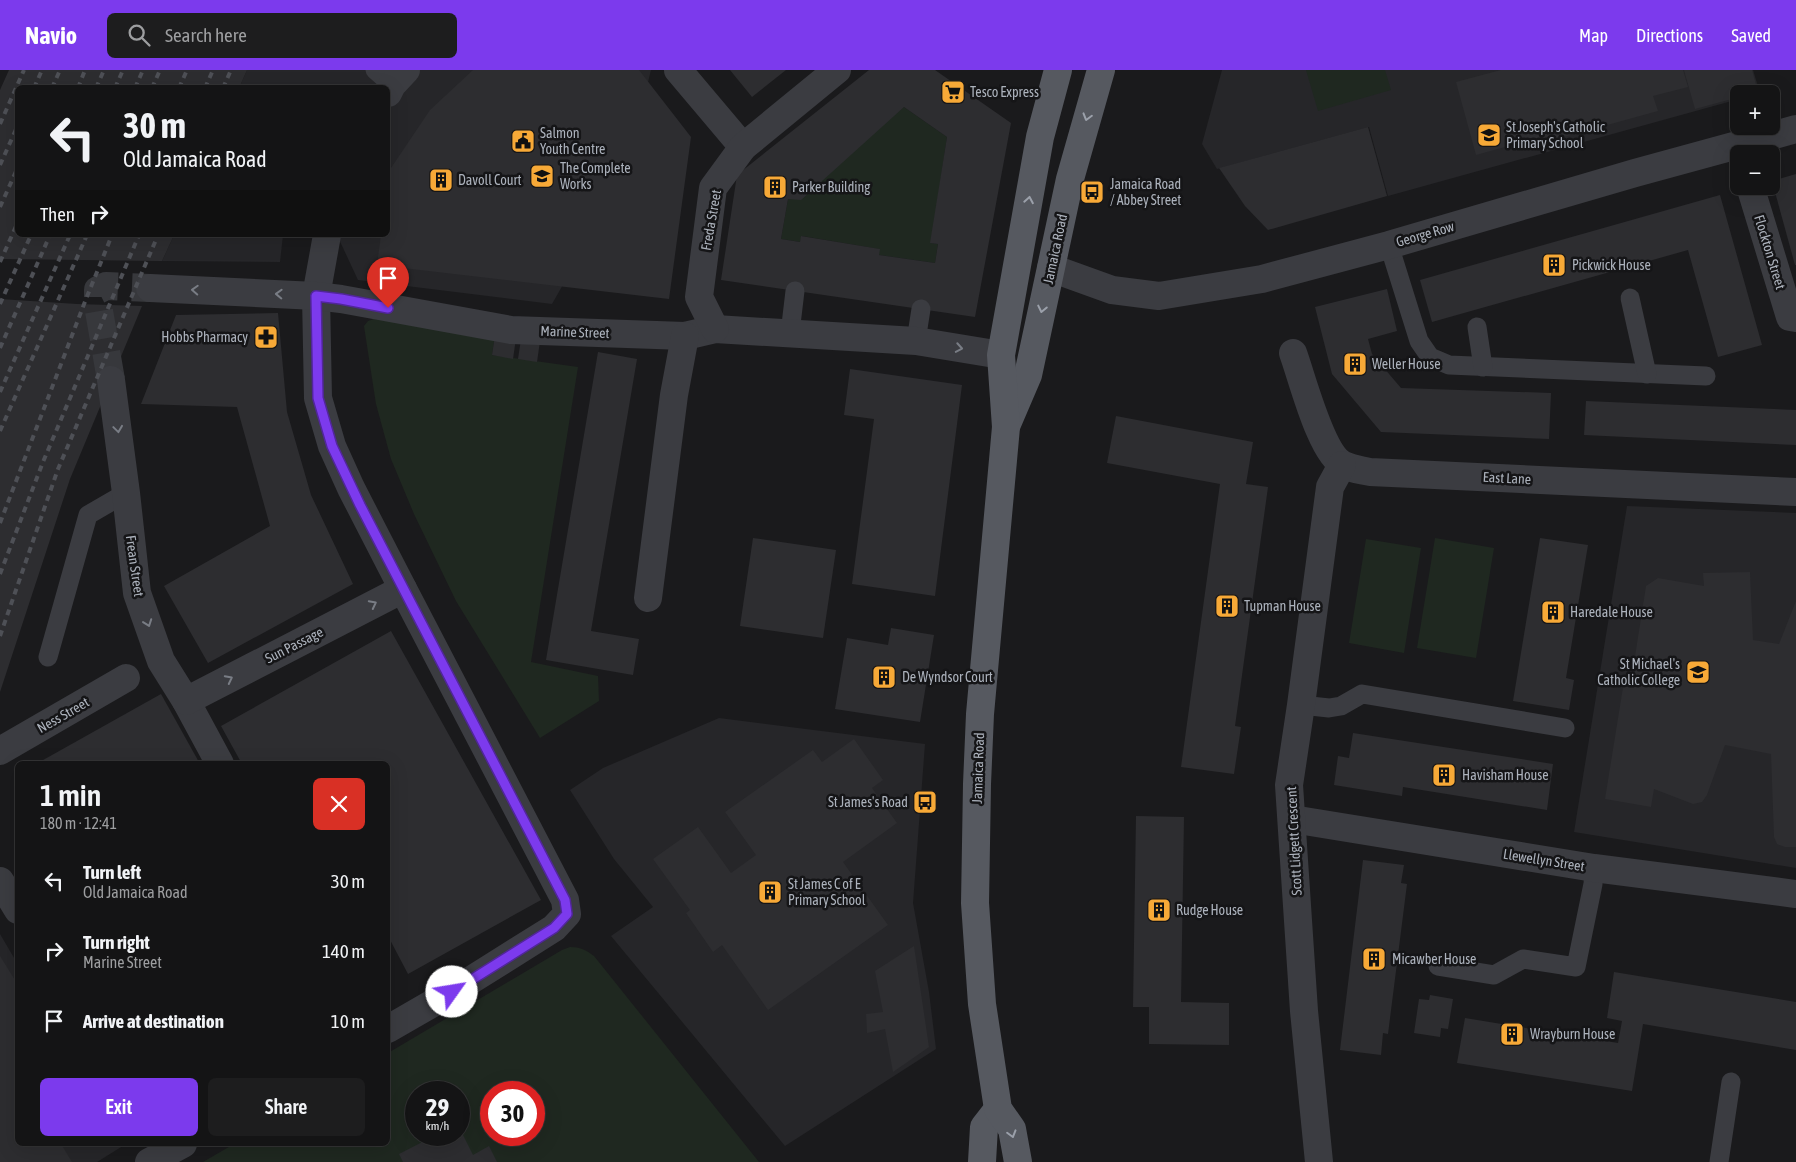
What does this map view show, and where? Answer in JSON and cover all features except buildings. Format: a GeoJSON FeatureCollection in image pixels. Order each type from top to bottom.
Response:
{"type":"FeatureCollection","features":[{"type":"Feature","properties":{"kind":"main road","name":"Jamaica Road"},"geometry":{"type":"LineString","coordinates":[[1018,1162],[1012,1130],[998,1109],[982,1004],[978,959],[975,855],[980,714],[1006,427],[1001,355],[1040,137],[1058,70]]}},
{"type":"Feature","properties":{"kind":"main road","name":"Jamaica Road"},"geometry":{"type":"LineString","coordinates":[[1006,427],[1028,376],[1070,180],[1101,70]]}},
{"type":"Feature","properties":{"kind":"main road"},"geometry":{"type":"LineString","coordinates":[[982,1162],[984,1127],[998,1109]]}},
{"type":"Feature","properties":{"kind":"street"},"geometry":{"type":"LineString","coordinates":[[678,70],[743,147]]}},
{"type":"Feature","properties":{"kind":"street","name":"Freda Street"},"geometry":{"type":"LineString","coordinates":[[715,329],[699,297],[714,188],[743,147],[837,70]]}},
{"type":"Feature","properties":{"kind":"street","name":"George Row"},"geometry":{"type":"LineString","coordinates":[[1753,145],[1796,129]]}},
{"type":"Feature","properties":{"kind":"street","name":"George Row"},"geometry":{"type":"LineString","coordinates":[[1051,268],[1112,290],[1159,296],[1262,279],[1389,245],[1635,173],[1730,152]]}},
{"type":"Feature","properties":{"kind":"street","name":"Flockton Street"},"geometry":{"type":"LineString","coordinates":[[1753,195],[1793,318]]}},
{"type":"Feature","properties":{"kind":"street"},"geometry":{"type":"LineString","coordinates":[[327,237],[316,296],[318,398],[332,446],[402,589],[565,900],[567,914],[554,928],[452,992],[390,1028]]}},
{"type":"Feature","properties":{"kind":"street","name":"Marine Street"},"geometry":{"type":"LineString","coordinates":[[150,288],[316,296],[511,330],[685,336],[715,329],[916,341],[1001,355]]}},
{"type":"Feature","properties":{"kind":"street"},"geometry":{"type":"LineString","coordinates":[[648,598],[674,395],[685,336]]}},
{"type":"Feature","properties":{"kind":"street"},"geometry":{"type":"LineString","coordinates":[[1293,353],[1322,438],[1342,465]]}},
{"type":"Feature","properties":{"kind":"street","name":"Frean Street"},"geometry":{"type":"LineString","coordinates":[[111,380],[126,493],[143,670],[186,701],[218,761]]}},
{"type":"Feature","properties":{"kind":"street","name":"East Lane"},"geometry":{"type":"LineString","coordinates":[[1342,465],[1370,472],[1796,492]]}},
{"type":"Feature","properties":{"kind":"street","name":"Scott Lidgett Crescent"},"geometry":{"type":"LineString","coordinates":[[1319,1162],[1304,1011],[1289,785],[1302,705],[1330,487],[1342,465]]}},
{"type":"Feature","properties":{"kind":"street","name":"Sun Passage"},"geometry":{"type":"LineString","coordinates":[[186,701],[402,589]]}},
{"type":"Feature","properties":{"kind":"street","name":"Ness Street"},"geometry":{"type":"LineString","coordinates":[[0,750],[143,670]]}},
{"type":"Feature","properties":{"kind":"street","name":"Llewellyn Street"},"geometry":{"type":"LineString","coordinates":[[1292,819],[1594,868],[1796,894]]}},
{"type":"Feature","properties":{"kind":"street"},"geometry":{"type":"LineString","coordinates":[[0,881],[15,905]]}},
{"type":"Feature","properties":{"kind":"lane"},"geometry":{"type":"LineString","coordinates":[[1389,245],[1420,341],[1430,358],[1449,365],[1706,376]]}},
{"type":"Feature","properties":{"kind":"lane"},"geometry":{"type":"LineString","coordinates":[[790,333],[794,291]]}},
{"type":"Feature","properties":{"kind":"lane"},"geometry":{"type":"LineString","coordinates":[[1630,298],[1647,374]]}},
{"type":"Feature","properties":{"kind":"lane"},"geometry":{"type":"LineString","coordinates":[[916,341],[921,309]]}},
{"type":"Feature","properties":{"kind":"lane"},"geometry":{"type":"LineString","coordinates":[[1476,326],[1483,367]]}},
{"type":"Feature","properties":{"kind":"lane"},"geometry":{"type":"LineString","coordinates":[[48,657],[88,516],[126,493]]}},
{"type":"Feature","properties":{"kind":"lane"},"geometry":{"type":"LineString","coordinates":[[1302,705],[1329,708],[1341,706],[1362,694],[1565,728]]}},
{"type":"Feature","properties":{"kind":"lane"},"geometry":{"type":"LineString","coordinates":[[1438,966],[1494,975],[1523,959],[1576,967],[1593,884],[1594,868]]}},
{"type":"Feature","properties":{"kind":"lane"},"geometry":{"type":"LineString","coordinates":[[1719,1162],[1731,1082]]}},
{"type":"Feature","properties":{"kind":"shaded area"},"geometry":{"type":"Polygon","coordinates":[[[247,70],[651,70],[625,176],[552,304],[358,280],[338,237],[390,237],[390,85],[240,85],[247,70]]]}},
{"type":"Feature","properties":{"kind":"shaded area","name":"St Joseph's Catholic Primary School"},"geometry":{"type":"Polygon","coordinates":[[[1222,70],[1753,70],[1758,85],[1730,85],[1730,101],[1388,196],[1369,127],[1217,169],[1202,144],[1222,70]]]}},
{"type":"Feature","properties":{"kind":"shaded area"},"geometry":{"type":"Polygon","coordinates":[[[1306,70],[1385,70],[1391,90],[1318,111],[1306,70]]]}},
{"type":"Feature","properties":{"kind":"shaded area"},"geometry":{"type":"Polygon","coordinates":[[[904,107],[947,137],[931,243],[938,244],[935,263],[879,255],[879,249],[802,236],[800,242],[781,239],[788,199],[904,107]]]}},
{"type":"Feature","properties":{"kind":"shaded area"},"geometry":{"type":"Polygon","coordinates":[[[173,237],[283,237],[280,262],[162,261],[173,237]]]}},
{"type":"Feature","properties":{"kind":"shaded area"},"geometry":{"type":"Polygon","coordinates":[[[374,319],[495,335],[492,355],[578,367],[531,662],[598,676],[599,701],[540,738],[456,601],[414,514],[391,459],[376,404],[364,326],[368,321],[374,319]]]}},
{"type":"Feature","properties":{"kind":"shaded area","name":"St Michael's Catholic College"},"geometry":{"type":"Polygon","coordinates":[[[1627,506],[1796,513],[1796,868],[1574,832],[1627,506]]]}},
{"type":"Feature","properties":{"kind":"shaded area"},"geometry":{"type":"Polygon","coordinates":[[[1435,538],[1494,548],[1476,658],[1417,648],[1435,538]]]}},
{"type":"Feature","properties":{"kind":"shaded area"},"geometry":{"type":"Polygon","coordinates":[[[1366,539],[1421,548],[1404,653],[1349,643],[1366,539]]]}},
{"type":"Feature","properties":{"kind":"shaded area"},"geometry":{"type":"Polygon","coordinates":[[[719,718],[925,744],[913,903],[929,992],[936,1049],[785,1146],[611,936],[653,907],[614,859],[570,790],[603,768],[719,718]]]}},
{"type":"Feature","properties":{"kind":"shaded area"},"geometry":{"type":"Polygon","coordinates":[[[0,934],[15,960],[15,1146],[123,1146],[97,1162],[0,1162],[0,934]]]}},
{"type":"Feature","properties":{"kind":"shaded area"},"geometry":{"type":"Polygon","coordinates":[[[570,947],[586,951],[594,956],[759,1162],[203,1162],[231,1146],[390,1146],[390,1052],[570,947]]]}},
{"type":"Feature","properties":{"kind":"tunnel"},"geometry":{"type":"LineString","coordinates":[[111,380],[98,305],[98,290],[106,286],[150,288]]}},
{"type":"Feature","properties":{"kind":"railway"},"geometry":{"type":"LineString","coordinates":[[17,85],[24,70]]}},
{"type":"Feature","properties":{"kind":"railway"},"geometry":{"type":"LineString","coordinates":[[35,85],[42,70]]}},
{"type":"Feature","properties":{"kind":"railway"},"geometry":{"type":"LineString","coordinates":[[53,85],[60,70]]}},
{"type":"Feature","properties":{"kind":"railway"},"geometry":{"type":"LineString","coordinates":[[79,85],[85,70]]}},
{"type":"Feature","properties":{"kind":"railway"},"geometry":{"type":"LineString","coordinates":[[97,85],[104,70]]}},
{"type":"Feature","properties":{"kind":"railway"},"geometry":{"type":"LineString","coordinates":[[116,85],[123,70]]}},
{"type":"Feature","properties":{"kind":"railway"},"geometry":{"type":"LineString","coordinates":[[136,85],[143,70]]}},
{"type":"Feature","properties":{"kind":"railway"},"geometry":{"type":"LineString","coordinates":[[153,85],[160,70]]}},
{"type":"Feature","properties":{"kind":"railway"},"geometry":{"type":"LineString","coordinates":[[180,85],[187,70]]}},
{"type":"Feature","properties":{"kind":"railway"},"geometry":{"type":"LineString","coordinates":[[206,85],[213,70]]}},
{"type":"Feature","properties":{"kind":"railway"},"geometry":{"type":"LineString","coordinates":[[224,85],[231,70]]}},
{"type":"Feature","properties":{"kind":"railway"},"geometry":{"type":"LineString","coordinates":[[0,124],[15,90]]}},
{"type":"Feature","properties":{"kind":"railway"},"geometry":{"type":"LineString","coordinates":[[0,165],[15,132]]}},
{"type":"Feature","properties":{"kind":"railway"},"geometry":{"type":"LineString","coordinates":[[0,207],[15,174]]}},
{"type":"Feature","properties":{"kind":"railway"},"geometry":{"type":"LineString","coordinates":[[0,262],[15,229]]}},
{"type":"Feature","properties":{"kind":"railway"},"geometry":{"type":"LineString","coordinates":[[0,304],[30,237]]}},
{"type":"Feature","properties":{"kind":"railway"},"geometry":{"type":"LineString","coordinates":[[0,348],[49,237]]}},
{"type":"Feature","properties":{"kind":"railway"},"geometry":{"type":"LineString","coordinates":[[0,392],[69,237]]}},
{"type":"Feature","properties":{"kind":"railway"},"geometry":{"type":"LineString","coordinates":[[0,431],[86,237]]}},
{"type":"Feature","properties":{"kind":"railway"},"geometry":{"type":"LineString","coordinates":[[0,523],[111,237]]}},
{"type":"Feature","properties":{"kind":"railway"},"geometry":{"type":"LineString","coordinates":[[0,574],[43,462],[138,237]]}},
{"type":"Feature","properties":{"kind":"railway"},"geometry":{"type":"LineString","coordinates":[[0,636],[58,469],[157,237]]}},
{"type":"Feature","properties":{"kind":"place","name":"Tesco Express"},"geometry":{"type":"Point","coordinates":[953,92]}},
{"type":"Feature","properties":{"kind":"place","name":"St Joseph's Catholic Primary School"},"geometry":{"type":"Point","coordinates":[1489,135]}},
{"type":"Feature","properties":{"kind":"place","name":"Salmon Youth Centre"},"geometry":{"type":"Point","coordinates":[523,141]}},
{"type":"Feature","properties":{"kind":"place","name":"The Complete Works"},"geometry":{"type":"Point","coordinates":[542,176]}},
{"type":"Feature","properties":{"kind":"place","name":"Davoll Court"},"geometry":{"type":"Point","coordinates":[441,180]}},
{"type":"Feature","properties":{"kind":"place","name":"Parker Building"},"geometry":{"type":"Point","coordinates":[775,187]}},
{"type":"Feature","properties":{"kind":"place","name":"Jamaica Road / Abbey Street"},"geometry":{"type":"Point","coordinates":[1092,192]}},
{"type":"Feature","properties":{"kind":"place","name":"Pickwick House"},"geometry":{"type":"Point","coordinates":[1554,265]}},
{"type":"Feature","properties":{"kind":"place","name":"Hobbs Pharmacy"},"geometry":{"type":"Point","coordinates":[266,337]}},
{"type":"Feature","properties":{"kind":"place","name":"Weller House"},"geometry":{"type":"Point","coordinates":[1355,364]}},
{"type":"Feature","properties":{"kind":"place","name":"Tupman House"},"geometry":{"type":"Point","coordinates":[1227,606]}},
{"type":"Feature","properties":{"kind":"place","name":"Haredale House"},"geometry":{"type":"Point","coordinates":[1553,612]}},
{"type":"Feature","properties":{"kind":"place","name":"St Michael's Catholic College"},"geometry":{"type":"Point","coordinates":[1698,672]}},
{"type":"Feature","properties":{"kind":"place","name":"De Wyndsor Court"},"geometry":{"type":"Point","coordinates":[884,677]}},
{"type":"Feature","properties":{"kind":"place","name":"Havisham House"},"geometry":{"type":"Point","coordinates":[1444,775]}},
{"type":"Feature","properties":{"kind":"place","name":"St James's Road"},"geometry":{"type":"Point","coordinates":[925,802]}},
{"type":"Feature","properties":{"kind":"place","name":"St James C of E Primary School"},"geometry":{"type":"Point","coordinates":[770,892]}},
{"type":"Feature","properties":{"kind":"place","name":"Rudge House"},"geometry":{"type":"Point","coordinates":[1159,910]}},
{"type":"Feature","properties":{"kind":"place","name":"Micawber House"},"geometry":{"type":"Point","coordinates":[1374,959]}},
{"type":"Feature","properties":{"kind":"place","name":"Wrayburn House"},"geometry":{"type":"Point","coordinates":[1512,1034]}},
{"type":"Feature","properties":{"kind":"route"},"geometry":{"type":"LineString","coordinates":[[388,308],[316,296],[318,398],[332,446],[402,589],[565,900],[567,914],[554,928],[452,992]]}}]}
